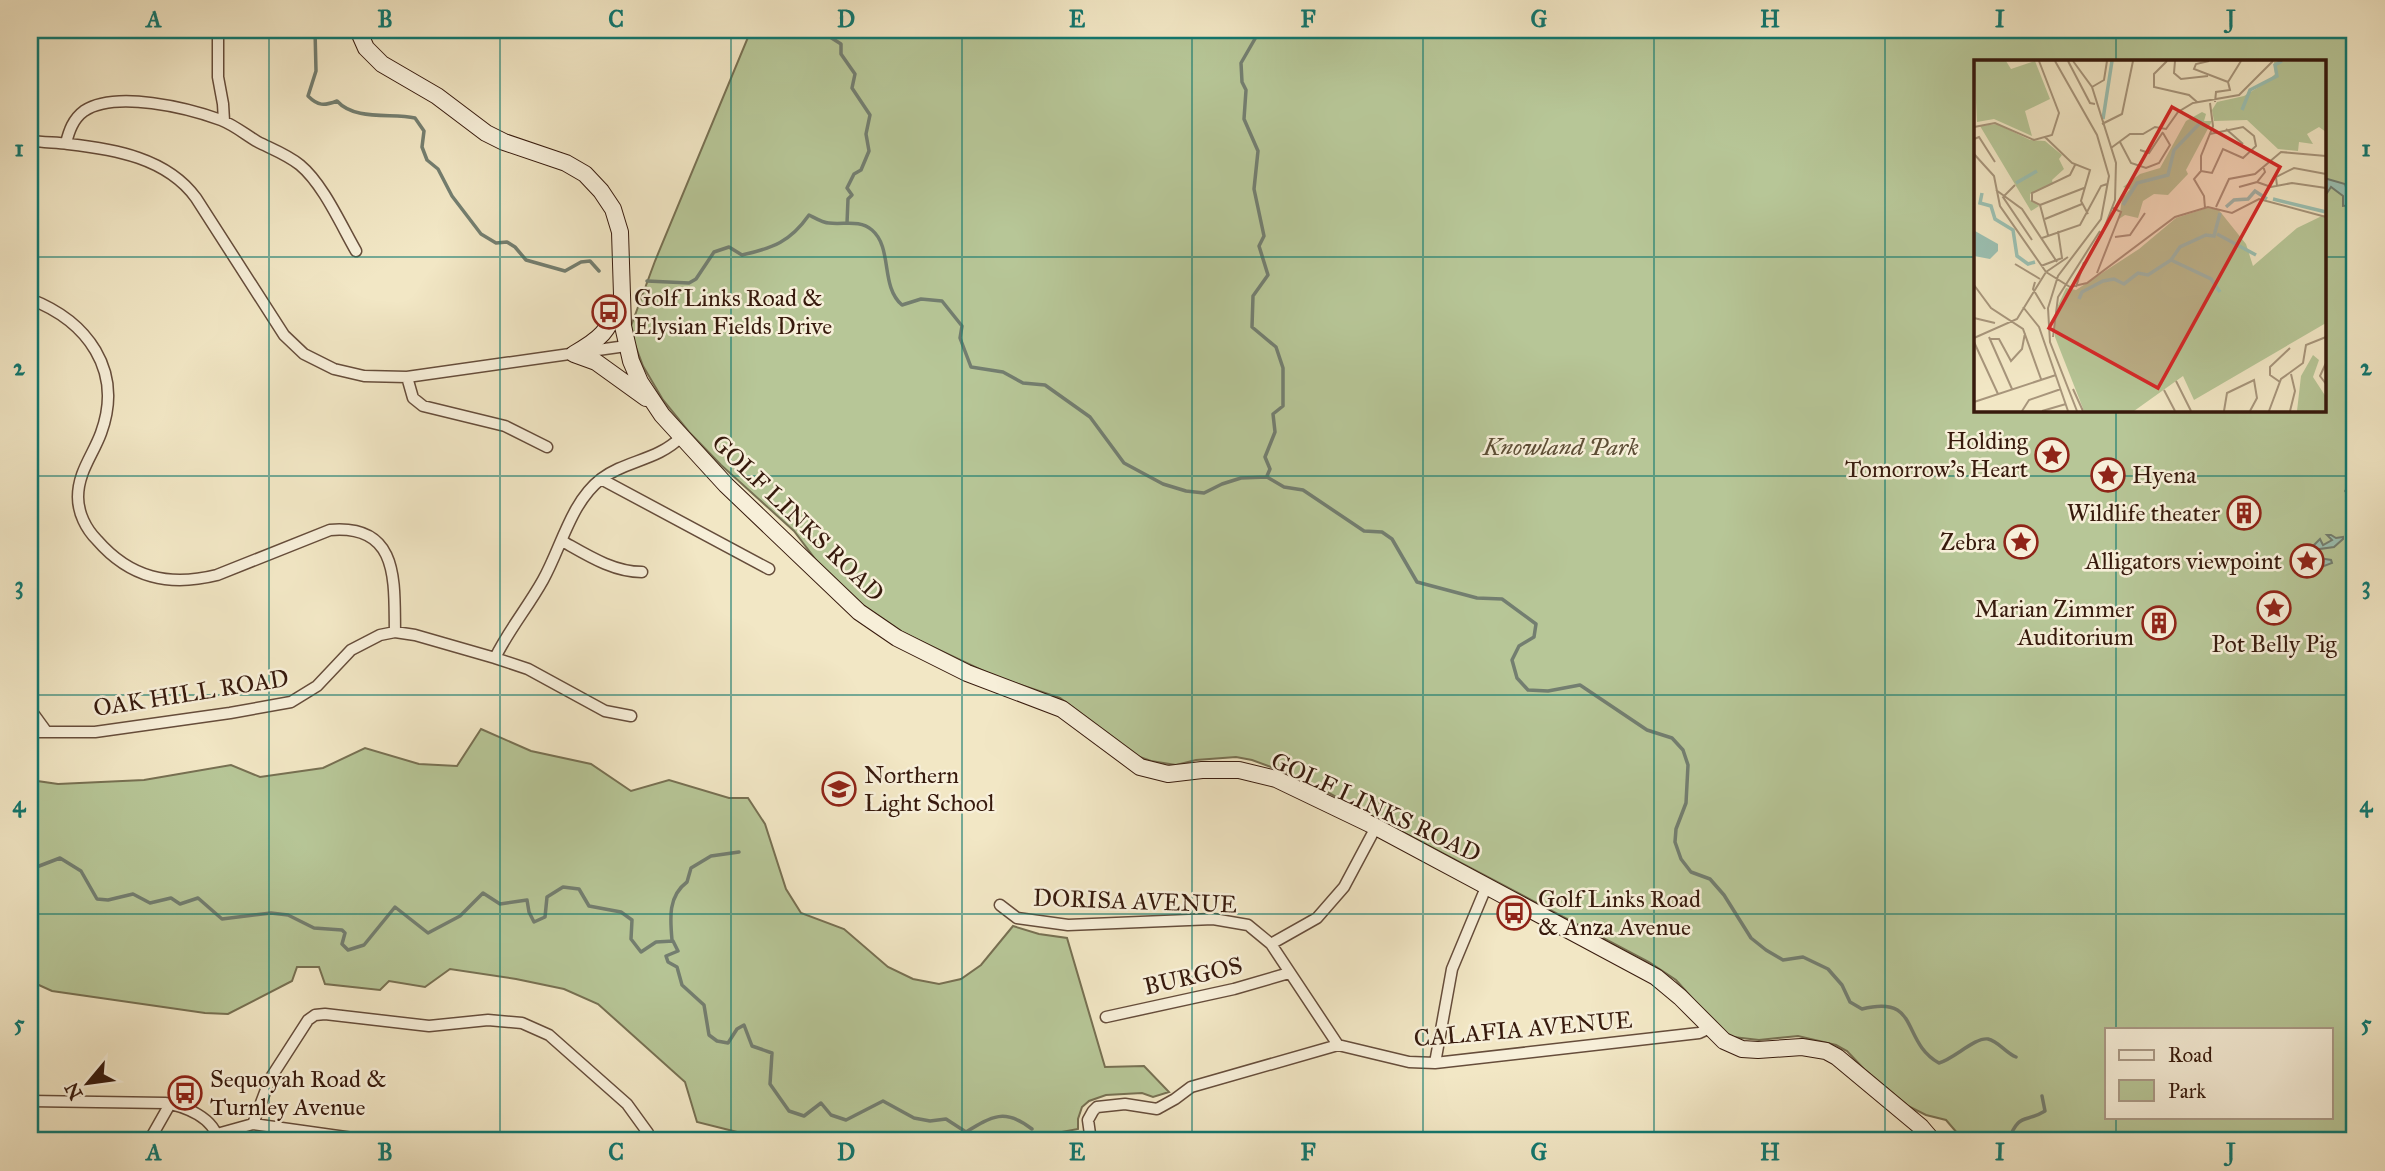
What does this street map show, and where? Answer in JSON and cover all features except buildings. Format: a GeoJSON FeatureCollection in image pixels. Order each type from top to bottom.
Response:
{"type":"FeatureCollection","features":[{"type":"Feature","properties":{"kind":"main road","name":"GOLF LINKS ROAD"},"geometry":{"type":"LineString","coordinates":[[358,30],[366,48],[382,64],[438,96],[485,133],[566,163],[593,182],[613,209],[620,232],[626,346],[635,372],[654,404],[726,485],[859,612],[897,638],[967,673],[1062,709],[1140,767],[1168,774],[1202,769],[1240,770],[1276,779],[1376,827],[1656,977],[1724,1041],[1742,1049],[1758,1051],[1802,1046],[1826,1051],[1848,1065],[1879,1094],[1922,1127],[1933,1141]]}},
{"type":"Feature","properties":{"kind":"main road"},"geometry":{"type":"LineString","coordinates":[[574,354],[600,338],[622,300]]}},
{"type":"Feature","properties":{"kind":"main road"},"geometry":{"type":"LineString","coordinates":[[574,354],[596,362],[654,404]]}},
{"type":"Feature","properties":{"kind":"street"},"geometry":{"type":"LineString","coordinates":[[218,30],[216,60],[224,121]]}},
{"type":"Feature","properties":{"kind":"street"},"geometry":{"type":"LineString","coordinates":[[66,143],[69,130],[83,112],[107,104],[159,104],[224,121],[300,165],[321,191],[356,251]]}},
{"type":"Feature","properties":{"kind":"street"},"geometry":{"type":"LineString","coordinates":[[30,140],[127,153],[180,179],[196,198],[284,335],[304,354],[334,369],[383,378],[407,377],[626,346]]}},
{"type":"Feature","properties":{"kind":"street"},"geometry":{"type":"LineString","coordinates":[[30,299],[64,315],[81,329],[95,347],[104,368],[107,415],[101,435],[85,464],[79,482],[78,500],[82,517],[92,535],[109,555],[128,568],[152,577],[175,581],[198,580],[330,530],[348,528],[362,532],[383,548],[390,559],[395,632],[415,635],[528,669],[605,711],[631,716]]}},
{"type":"Feature","properties":{"kind":"street"},"geometry":{"type":"LineString","coordinates":[[407,377],[410,391],[418,403],[505,426],[547,447]]}},
{"type":"Feature","properties":{"kind":"street"},"geometry":{"type":"LineString","coordinates":[[495,658],[544,579],[577,509],[601,479],[658,455],[681,437]]}},
{"type":"Feature","properties":{"kind":"street"},"geometry":{"type":"LineString","coordinates":[[601,479],[769,569]]}},
{"type":"Feature","properties":{"kind":"street"},"geometry":{"type":"LineString","coordinates":[[562,541],[616,569],[642,572]]}},
{"type":"Feature","properties":{"kind":"street","name":"OAK HILL ROAD"},"geometry":{"type":"LineString","coordinates":[[30,732],[95,732],[291,702],[317,686],[351,650],[380,635],[395,632]]}},
{"type":"Feature","properties":{"kind":"street"},"geometry":{"type":"LineString","coordinates":[[30,709],[46,731]]}},
{"type":"Feature","properties":{"kind":"street"},"geometry":{"type":"LineString","coordinates":[[1271,944],[1317,918],[1344,887],[1376,827]]}},
{"type":"Feature","properties":{"kind":"street"},"geometry":{"type":"LineString","coordinates":[[1435,1063],[1452,969],[1487,885]]}},
{"type":"Feature","properties":{"kind":"street","name":"DORISA AVENUE"},"geometry":{"type":"LineString","coordinates":[[1000,905],[1017,918],[1068,925],[1213,919],[1248,925],[1271,944],[1338,1045]]}},
{"type":"Feature","properties":{"kind":"street","name":"BURGOS"},"geometry":{"type":"LineString","coordinates":[[1106,1017],[1234,989],[1289,973]]}},
{"type":"Feature","properties":{"kind":"street"},"geometry":{"type":"LineString","coordinates":[[253,1124],[270,1079],[308,1020],[315,1015],[429,1026],[488,1020],[522,1023],[549,1035],[627,1104],[648,1133],[649,1141]]}},
{"type":"Feature","properties":{"kind":"street","name":"CALAFIA AVENUE"},"geometry":{"type":"LineString","coordinates":[[1091,1141],[1088,1126],[1090,1115],[1102,1105],[1140,1105],[1157,1109],[1191,1087],[1338,1045],[1409,1062],[1435,1063],[1699,1033],[1710,1028]]}},
{"type":"Feature","properties":{"kind":"street"},"geometry":{"type":"LineString","coordinates":[[30,1101],[182,1105],[206,1121],[218,1138],[253,1124],[374,1141]]}},
{"type":"Feature","properties":{"kind":"street"},"geometry":{"type":"LineString","coordinates":[[149,1141],[170,1104]]}},
{"type":"Feature","properties":{"kind":"green space","name":"Knowland Park"},"geometry":{"type":"Polygon","coordinates":[[[751,30],[2355,30],[2355,1131],[2340,1141],[1964,1141],[1946,1120],[1926,1115],[1908,1106],[1847,1051],[1836,1045],[1798,1036],[1759,1040],[1733,1037],[1720,1029],[1676,980],[1649,962],[1323,790],[1290,774],[1236,757],[1196,760],[1176,765],[1137,756],[1060,698],[994,676],[897,630],[862,606],[822,568],[794,531],[689,432],[663,400],[643,366],[631,326],[655,261],[751,30]]]}},
{"type":"Feature","properties":{"kind":"green space"},"geometry":{"type":"Polygon","coordinates":[[[481,729],[531,751],[591,764],[631,791],[669,780],[729,798],[748,798],[765,824],[786,889],[801,913],[844,929],[888,967],[913,979],[939,984],[961,979],[981,965],[1013,926],[1039,934],[1067,938],[1105,1067],[1144,1066],[1169,1092],[1153,1097],[1142,1093],[1106,1095],[1089,1101],[1082,1107],[1078,1129],[1026,1141],[904,1141],[896,1134],[866,1134],[868,1141],[750,1141],[741,1133],[697,1122],[685,1082],[598,1004],[564,989],[450,969],[425,987],[389,981],[380,990],[325,984],[319,967],[297,967],[292,981],[228,1014],[52,991],[30,981],[30,780],[58,784],[144,780],[231,765],[260,777],[323,768],[365,748],[419,764],[457,766],[481,729]]]}},
{"type":"Feature","properties":{"kind":"shaded area"},"geometry":{"type":"Polygon","coordinates":[[[2326,179],[2345,184],[2352,205],[2343,206],[2343,196],[2331,187],[2327,193],[2326,179]]]}},
{"type":"Feature","properties":{"kind":"shaded area"},"geometry":{"type":"Polygon","coordinates":[[[2327,535],[2343,539],[2334,547],[2320,549],[2319,558],[2331,560],[2332,563],[2319,568],[2311,564],[2309,557],[2313,554],[2313,546],[2320,539],[2323,545],[2332,540],[2327,535]]]}},
{"type":"Feature","properties":{"kind":"waterway"},"geometry":{"type":"LineString","coordinates":[[315,30],[316,71],[308,96],[321,104],[337,101],[363,114],[415,118],[424,131],[422,147],[427,160],[438,169],[452,196],[481,234],[496,243],[507,242],[526,260],[565,271],[581,262],[590,261],[599,271]]}},
{"type":"Feature","properties":{"kind":"waterway"},"geometry":{"type":"LineString","coordinates":[[829,30],[830,37],[841,44],[841,54],[855,74],[852,88],[870,115],[866,134],[869,151],[861,170],[854,174],[847,188],[852,195],[848,199],[847,223]]}},
{"type":"Feature","properties":{"kind":"waterway"},"geometry":{"type":"LineString","coordinates":[[1256,30],[1256,37],[1241,63],[1242,82],[1246,90],[1244,119],[1258,151],[1254,189],[1264,236],[1259,246],[1268,275],[1253,296],[1252,327],[1276,347],[1283,368],[1283,406],[1273,414],[1275,432],[1265,457],[1270,469],[1267,476]]}},
{"type":"Feature","properties":{"kind":"waterway"},"geometry":{"type":"LineString","coordinates":[[647,281],[689,283],[696,279],[714,252],[729,247],[742,255],[763,250],[788,238],[809,215],[827,223],[857,223],[867,227],[878,238],[891,288],[902,305],[921,299],[942,301],[962,326],[960,338],[971,367],[1003,372],[1023,383],[1045,385],[1090,417],[1124,463],[1163,484],[1204,493],[1241,478],[1267,477],[1284,487],[1303,490],[1364,531],[1382,532],[1392,539],[1417,582],[1477,598],[1502,599],[1536,624],[1534,637],[1519,646],[1512,660],[1517,678],[1528,690],[1548,691],[1580,685],[1647,730],[1672,738],[1683,750],[1688,765],[1686,803],[1676,829],[1675,842],[1681,859],[1691,872],[1710,879],[1724,895],[1751,938],[1783,960],[1803,957],[1828,969],[1842,985],[1850,1002],[1862,1009],[1881,1006],[1893,1008],[1908,1022],[1927,1054],[1939,1063],[1983,1039],[1992,1040],[2016,1057]]}},
{"type":"Feature","properties":{"kind":"waterway"},"geometry":{"type":"LineString","coordinates":[[2346,491],[2351,493],[2352,507]]}},
{"type":"Feature","properties":{"kind":"waterway"},"geometry":{"type":"LineString","coordinates":[[672,940],[673,901],[687,882],[691,868],[711,856],[739,852]]}},
{"type":"Feature","properties":{"kind":"waterway"},"geometry":{"type":"LineString","coordinates":[[30,865],[34,868],[60,858],[81,871],[97,899],[108,900],[133,894],[150,903],[171,898],[180,904],[198,898],[222,919],[271,913],[288,915],[314,928],[342,930],[345,933],[342,944],[348,950],[364,945],[395,907],[428,933],[460,916],[483,893],[500,904],[527,900],[534,922],[545,917],[547,897],[563,887],[579,889],[589,906],[621,912],[632,920],[631,939],[641,952],[656,942],[673,941],[678,951],[666,956],[668,962],[677,967],[682,985],[704,1005],[709,1035],[717,1041],[728,1043],[737,1029],[744,1025],[752,1046],[772,1053],[770,1084],[789,1111],[804,1116],[821,1103],[831,1115],[846,1120],[883,1101],[914,1118],[930,1121],[946,1119],[966,1132],[991,1118],[999,1117],[1014,1118],[1032,1129]]}},
{"type":"Feature","properties":{"kind":"waterway"},"geometry":{"type":"LineString","coordinates":[[2008,1141],[2019,1122],[2045,1111],[2042,1096]]}},
{"type":"Feature","properties":{"kind":"place","name":"Golf Links Road & Elysian Fields Drive"},"geometry":{"type":"Point","coordinates":[609,312]}},
{"type":"Feature","properties":{"kind":"place","name":"Holding Tomorrow's Heart"},"geometry":{"type":"Point","coordinates":[2052,455]}},
{"type":"Feature","properties":{"kind":"place","name":"Hyena"},"geometry":{"type":"Point","coordinates":[2108,475]}},
{"type":"Feature","properties":{"kind":"place","name":"Wildlife theater"},"geometry":{"type":"Point","coordinates":[2244,513]}},
{"type":"Feature","properties":{"kind":"place","name":"Zebra"},"geometry":{"type":"Point","coordinates":[2021,542]}},
{"type":"Feature","properties":{"kind":"place","name":"Alligators viewpoint"},"geometry":{"type":"Point","coordinates":[2307,561]}},
{"type":"Feature","properties":{"kind":"place","name":"Pot Belly Pig"},"geometry":{"type":"Point","coordinates":[2274,608]}},
{"type":"Feature","properties":{"kind":"place","name":"Marian Zimmer Auditorium"},"geometry":{"type":"Point","coordinates":[2159,623]}},
{"type":"Feature","properties":{"kind":"place","name":"Northern Light School"},"geometry":{"type":"Point","coordinates":[839,789]}},
{"type":"Feature","properties":{"kind":"place","name":"Golf Links Road & Anza Avenue"},"geometry":{"type":"Point","coordinates":[1514,913]}},
{"type":"Feature","properties":{"kind":"place","name":"Sequoyah Road & Turnley Avenue"},"geometry":{"type":"Point","coordinates":[185,1093]}}]}
